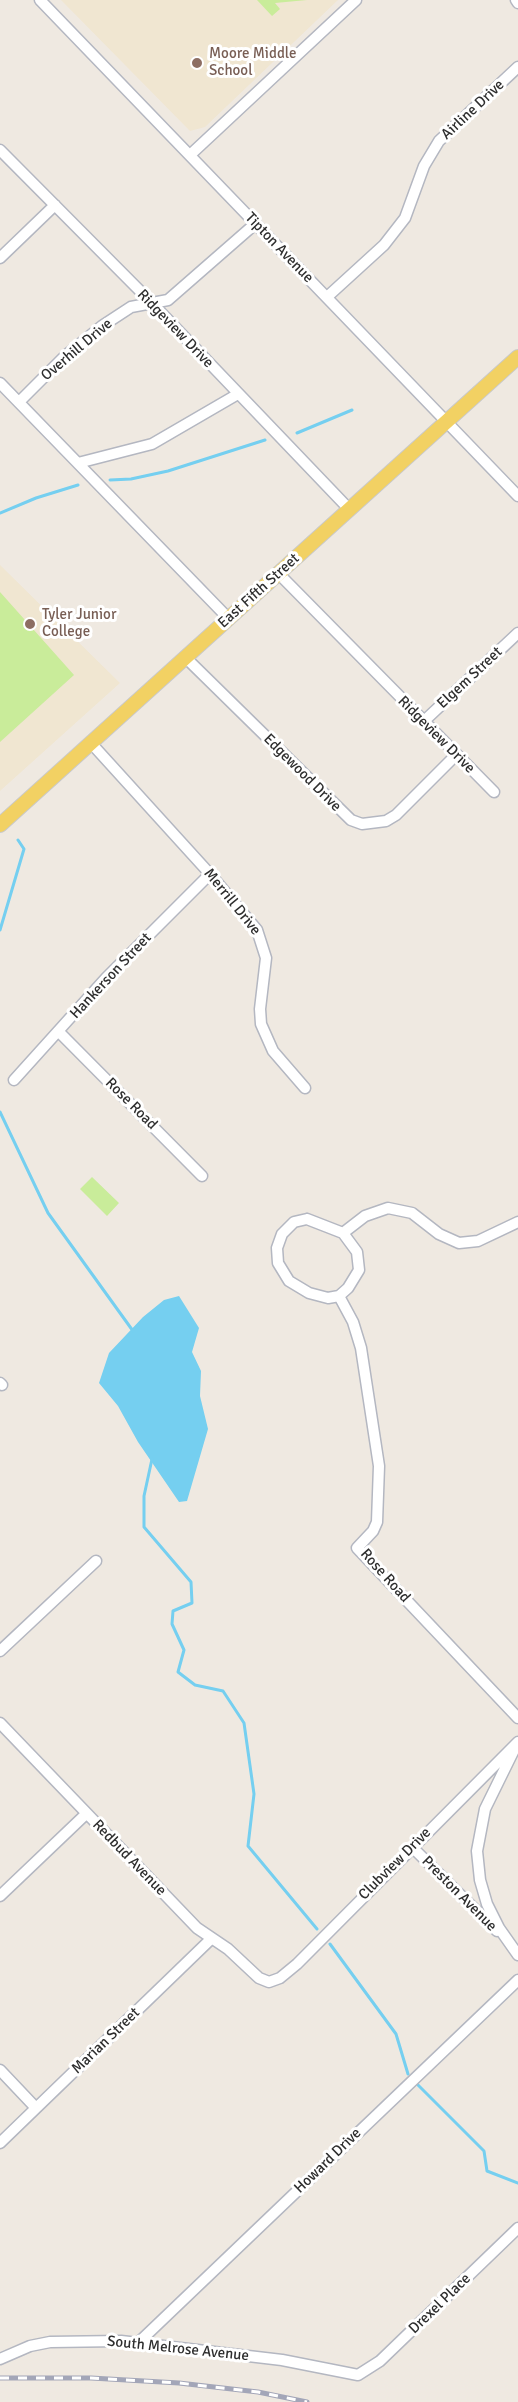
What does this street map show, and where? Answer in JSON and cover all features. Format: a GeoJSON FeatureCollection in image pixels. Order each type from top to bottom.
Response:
{"type":"FeatureCollection","features":[{"type":"Feature","properties":{"kind":"main road","name":"East Fifth Street"},"geometry":{"type":"LineString","coordinates":[[0,825],[518,357]]}},
{"type":"Feature","properties":{"kind":"street","name":"Tipton Avenue"},"geometry":{"type":"LineString","coordinates":[[40,0],[518,496]]}},
{"type":"Feature","properties":{"kind":"street"},"geometry":{"type":"LineString","coordinates":[[190,155],[356,0]]}},
{"type":"Feature","properties":{"kind":"street","name":"Airline Drive"},"geometry":{"type":"LineString","coordinates":[[327,297],[384,245],[400,225],[415,196],[424,166],[439,141],[518,67]]}},
{"type":"Feature","properties":{"kind":"street","name":"Ridgeview Drive"},"geometry":{"type":"LineString","coordinates":[[0,150],[151,302],[349,509]]}},
{"type":"Feature","properties":{"kind":"street"},"geometry":{"type":"LineString","coordinates":[[0,258],[56,205]]}},
{"type":"Feature","properties":{"kind":"street","name":"Overhill Drive"},"geometry":{"type":"LineString","coordinates":[[18,402],[65,356],[102,326],[131,308],[168,300],[255,224]]}},
{"type":"Feature","properties":{"kind":"street"},"geometry":{"type":"LineString","coordinates":[[0,383],[228,619]]}},
{"type":"Feature","properties":{"kind":"street"},"geometry":{"type":"LineString","coordinates":[[78,463],[152,444],[238,394]]}},
{"type":"Feature","properties":{"kind":"street","name":"Ridgeview Drive"},"geometry":{"type":"LineString","coordinates":[[278,573],[494,792]]}},
{"type":"Feature","properties":{"kind":"street","name":"Elgem Street"},"geometry":{"type":"LineString","coordinates":[[423,722],[518,633]]}},
{"type":"Feature","properties":{"kind":"street","name":"Edgewood Drive"},"geometry":{"type":"LineString","coordinates":[[185,657],[351,820],[374,825],[396,815],[456,755]]}},
{"type":"Feature","properties":{"kind":"street","name":"Merrill Drive"},"geometry":{"type":"LineString","coordinates":[[91,743],[210,874],[257,930],[263,942],[266,958],[260,1009],[261,1024],[273,1051],[305,1088]]}},
{"type":"Feature","properties":{"kind":"street","name":"Hankerson Street"},"geometry":{"type":"LineString","coordinates":[[14,1080],[106,978],[210,874]]}},
{"type":"Feature","properties":{"kind":"street","name":"Rose Road"},"geometry":{"type":"LineString","coordinates":[[59,1032],[202,1176]]}},
{"type":"Feature","properties":{"kind":"street"},"geometry":{"type":"LineString","coordinates":[[343,1233],[365,1216],[387,1208],[412,1214],[439,1234],[459,1243],[478,1241],[518,1222]]}},
{"type":"Feature","properties":{"kind":"street"},"geometry":{"type":"LineString","coordinates":[[301,1220],[315,1221],[343,1233],[357,1252],[360,1264],[356,1276],[339,1296],[321,1298],[301,1289],[285,1275],[276,1256],[282,1234],[301,1220]]}},
{"type":"Feature","properties":{"kind":"street","name":"Rose Road"},"geometry":{"type":"LineString","coordinates":[[339,1296],[353,1322],[361,1348],[379,1467],[377,1522],[373,1531],[357,1548],[518,1718]]}},
{"type":"Feature","properties":{"kind":"street"},"geometry":{"type":"LineString","coordinates":[[0,1651],[96,1561]]}},
{"type":"Feature","properties":{"kind":"street","name":"Redbud Avenue"},"geometry":{"type":"LineString","coordinates":[[0,1723],[159,1890],[259,1978],[269,1982]]}},
{"type":"Feature","properties":{"kind":"street"},"geometry":{"type":"LineString","coordinates":[[518,1742],[485,1809],[477,1851],[480,1880],[487,1904],[506,1941],[518,1955]]}},
{"type":"Feature","properties":{"kind":"street","name":"Clubview Drive"},"geometry":{"type":"LineString","coordinates":[[269,1982],[280,1978],[297,1964],[518,1742]]}},
{"type":"Feature","properties":{"kind":"street"},"geometry":{"type":"LineString","coordinates":[[0,1896],[86,1814]]}},
{"type":"Feature","properties":{"kind":"street","name":"Preston Avenue"},"geometry":{"type":"LineString","coordinates":[[412,1847],[506,1941]]}},
{"type":"Feature","properties":{"kind":"street","name":"Marian Street"},"geometry":{"type":"LineString","coordinates":[[0,2143],[212,1938]]}},
{"type":"Feature","properties":{"kind":"street","name":"Howard Drive"},"geometry":{"type":"LineString","coordinates":[[138,2343],[518,1980]]}},
{"type":"Feature","properties":{"kind":"street"},"geometry":{"type":"LineString","coordinates":[[0,2070],[36,2108]]}},
{"type":"Feature","properties":{"kind":"street","name":"Drexel Place"},"geometry":{"type":"LineString","coordinates":[[358,2375],[380,2361],[518,2228]]}},
{"type":"Feature","properties":{"kind":"street","name":"South Melrose Avenue"},"geometry":{"type":"LineString","coordinates":[[0,2359],[30,2346],[50,2342],[121,2341],[282,2360],[358,2375]]}},
{"type":"Feature","properties":{"kind":"shaded area","name":"Moore Middle School"},"geometry":{"type":"Polygon","coordinates":[[[61,0],[338,0],[205,127],[190,131],[61,0]]]}},
{"type":"Feature","properties":{"kind":"shaded area","name":"Tyler Junior College"},"geometry":{"type":"Polygon","coordinates":[[[0,565],[120,683],[0,791],[0,565]]]}},
{"type":"Feature","properties":{"kind":"green space"},"geometry":{"type":"Polygon","coordinates":[[[257,0],[307,0],[275,3],[280,9],[272,16],[257,0]]]}},
{"type":"Feature","properties":{"kind":"green space"},"geometry":{"type":"Polygon","coordinates":[[[0,592],[74,675],[0,742],[0,592]]]}},
{"type":"Feature","properties":{"kind":"green space"},"geometry":{"type":"Polygon","coordinates":[[[92,1177],[119,1203],[107,1216],[80,1189],[92,1177]]]}},
{"type":"Feature","properties":{"kind":"water"},"geometry":{"type":"Polygon","coordinates":[[[179,1296],[199,1328],[192,1352],[201,1371],[200,1396],[208,1429],[187,1501],[179,1502],[138,1442],[118,1406],[99,1383],[109,1353],[143,1317],[164,1300],[179,1296]]]}},
{"type":"Feature","properties":{"kind":"waterway"},"geometry":{"type":"LineString","coordinates":[[297,433],[352,410]]}},
{"type":"Feature","properties":{"kind":"waterway"},"geometry":{"type":"LineString","coordinates":[[110,480],[131,479],[168,471],[265,440]]}},
{"type":"Feature","properties":{"kind":"waterway"},"geometry":{"type":"LineString","coordinates":[[0,513],[36,498],[78,485]]}},
{"type":"Feature","properties":{"kind":"waterway"},"geometry":{"type":"LineString","coordinates":[[0,930],[24,849],[18,840]]}},
{"type":"Feature","properties":{"kind":"waterway"},"geometry":{"type":"LineString","coordinates":[[0,1112],[48,1213],[133,1331]]}},
{"type":"Feature","properties":{"kind":"waterway"},"geometry":{"type":"LineString","coordinates":[[152,1459],[144,1496],[144,1527],[191,1582],[192,1603],[173,1611],[172,1624],[184,1650],[178,1672],[195,1685],[223,1691],[244,1723],[254,1794],[248,1846],[317,1929]]}},
{"type":"Feature","properties":{"kind":"waterway"},"geometry":{"type":"LineString","coordinates":[[330,1944],[396,2034],[408,2074]]}},
{"type":"Feature","properties":{"kind":"waterway"},"geometry":{"type":"LineString","coordinates":[[418,2085],[484,2151],[487,2171],[518,2183]]}},
{"type":"Feature","properties":{"kind":"railway"},"geometry":{"type":"LineString","coordinates":[[0,2378],[91,2378],[179,2383],[258,2392],[307,2402]]}},
{"type":"Feature","properties":{"kind":"place","name":"Moore Middle School"},"geometry":{"type":"Point","coordinates":[197,63]}},
{"type":"Feature","properties":{"kind":"place","name":"Tyler Junior College"},"geometry":{"type":"Point","coordinates":[30,624]}}]}
